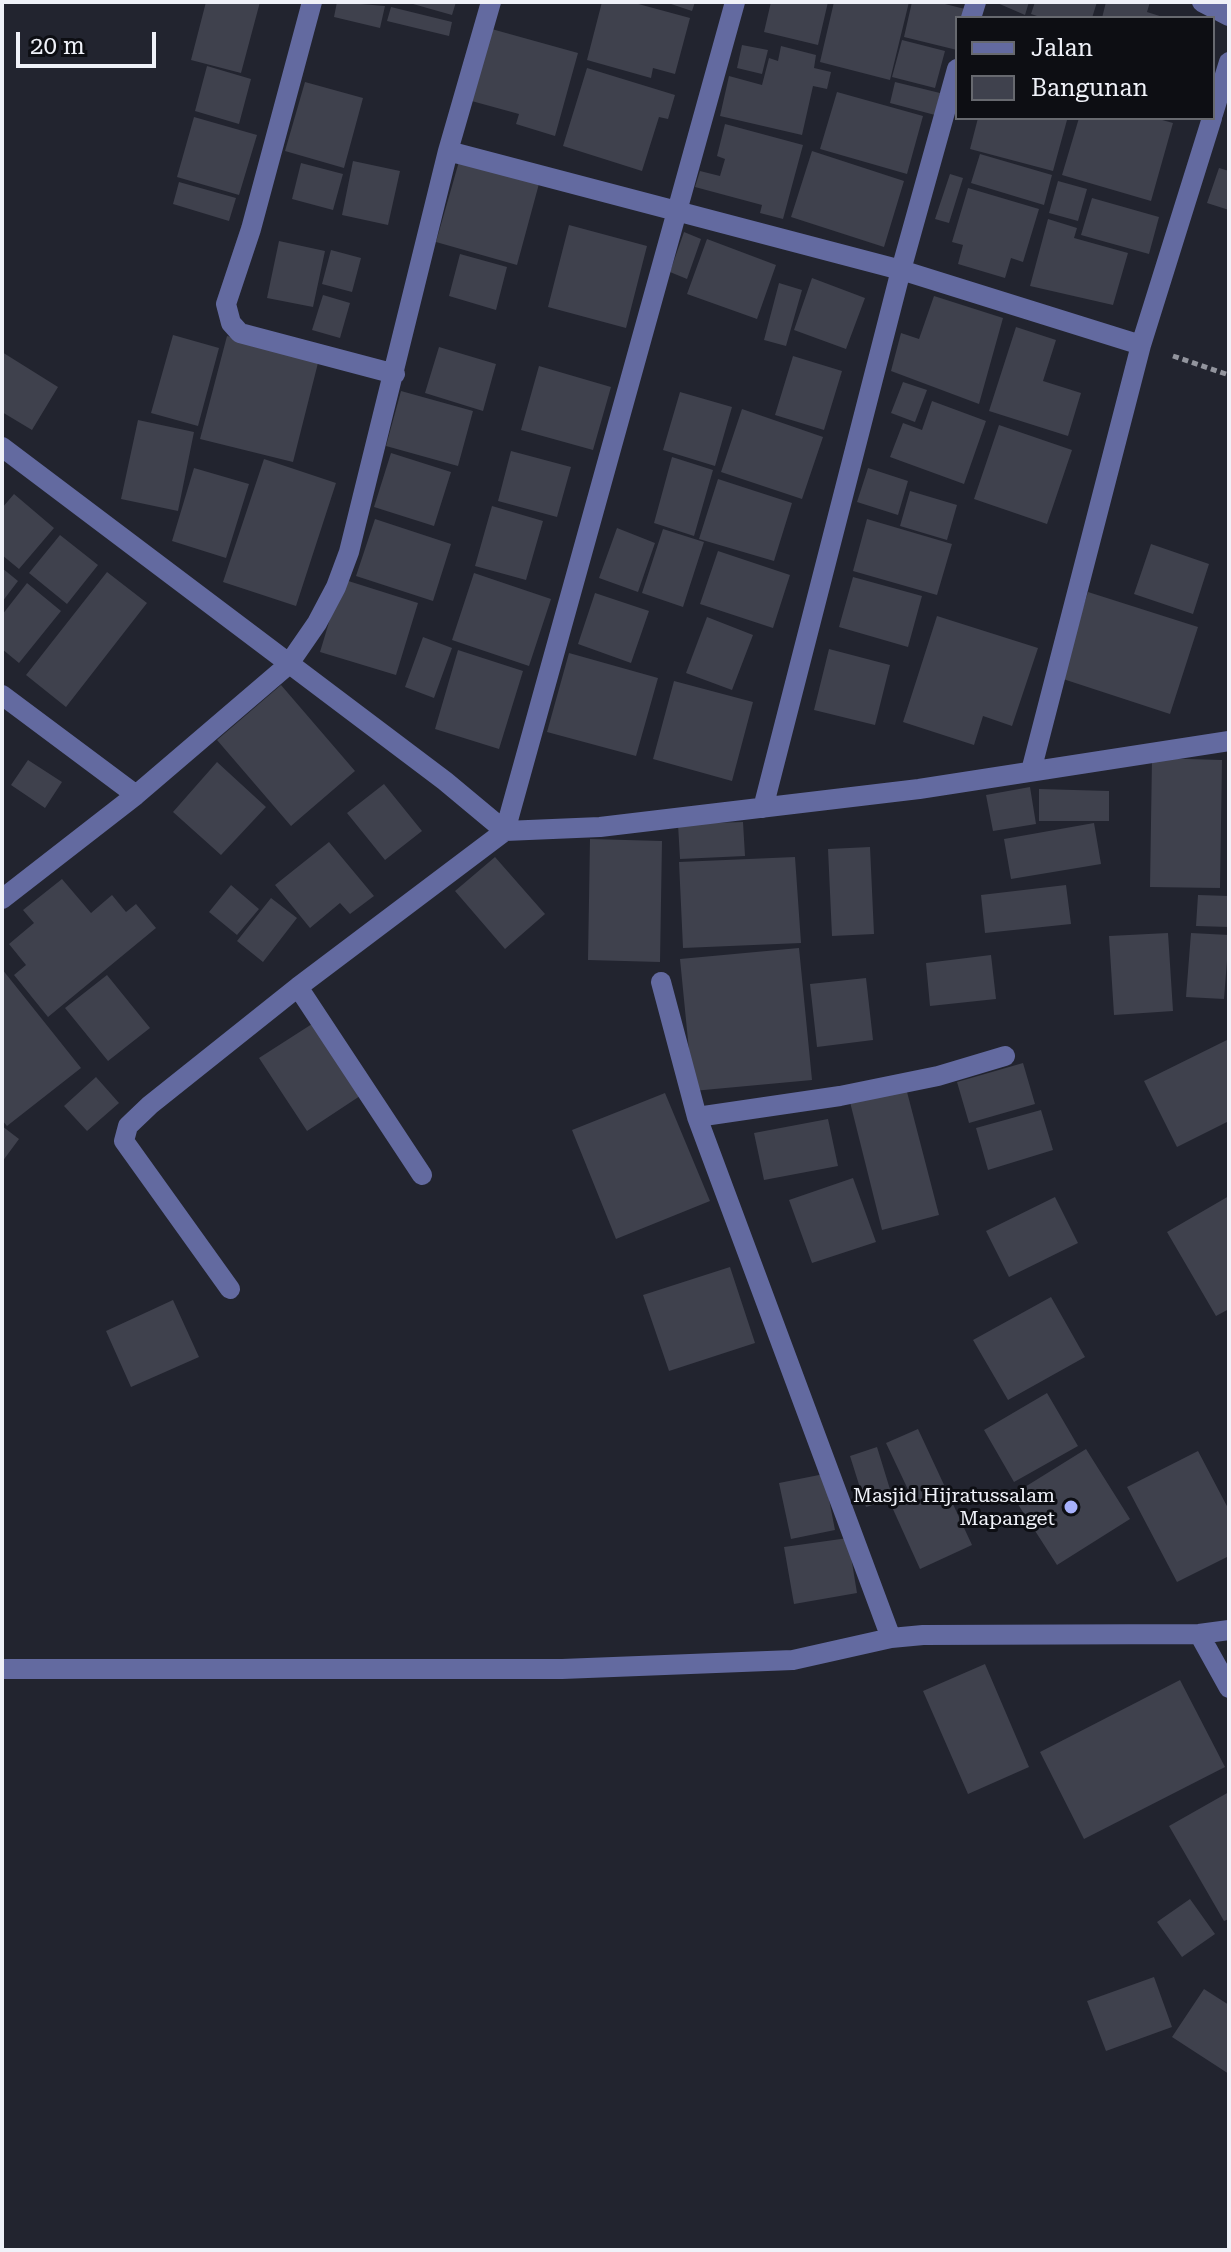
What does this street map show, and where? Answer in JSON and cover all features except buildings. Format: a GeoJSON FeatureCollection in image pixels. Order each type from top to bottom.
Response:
{"type":"FeatureCollection","features":[{"type":"Feature","properties":{"kind":"street"},"geometry":{"type":"LineString","coordinates":[[312,2],[251,229],[226,304],[231,323],[240,333],[395,374]]}},
{"type":"Feature","properties":{"kind":"street"},"geometry":{"type":"LineString","coordinates":[[2,899],[136,795],[288,665],[317,623],[341,575],[395,374],[448,151],[491,2]]}},
{"type":"Feature","properties":{"kind":"street"},"geometry":{"type":"LineString","coordinates":[[505,831],[735,2]]}},
{"type":"Feature","properties":{"kind":"street"},"geometry":{"type":"LineString","coordinates":[[1202,2],[1229,16]]}},
{"type":"Feature","properties":{"kind":"street"},"geometry":{"type":"LineString","coordinates":[[1215,106],[1229,62]]}},
{"type":"Feature","properties":{"kind":"street"},"geometry":{"type":"LineString","coordinates":[[763,808],[901,270],[955,76]]}},
{"type":"Feature","properties":{"kind":"street"},"geometry":{"type":"LineString","coordinates":[[1031,771],[1141,345],[1211,120]]}},
{"type":"Feature","properties":{"kind":"street"},"geometry":{"type":"LineString","coordinates":[[448,151],[901,270],[1141,345]]}},
{"type":"Feature","properties":{"kind":"street"},"geometry":{"type":"LineString","coordinates":[[2,447],[445,781],[505,831]]}},
{"type":"Feature","properties":{"kind":"street"},"geometry":{"type":"LineString","coordinates":[[2,695],[136,795]]}},
{"type":"Feature","properties":{"kind":"street"},"geometry":{"type":"LineString","coordinates":[[230,1289],[124,1141],[128,1126],[298,987],[505,831],[600,827],[763,808],[1229,741]]}},
{"type":"Feature","properties":{"kind":"street"},"geometry":{"type":"LineString","coordinates":[[661,982],[697,1117],[891,1638]]}},
{"type":"Feature","properties":{"kind":"street"},"geometry":{"type":"LineString","coordinates":[[298,987],[422,1175]]}},
{"type":"Feature","properties":{"kind":"street"},"geometry":{"type":"LineString","coordinates":[[697,1117],[868,1091],[938,1076],[1005,1056]]}},
{"type":"Feature","properties":{"kind":"street"},"geometry":{"type":"LineString","coordinates":[[2,1669],[562,1669],[793,1660],[891,1638],[1199,1634],[1229,1630]]}},
{"type":"Feature","properties":{"kind":"street"},"geometry":{"type":"LineString","coordinates":[[1199,1634],[1229,1688]]}},
{"type":"Feature","properties":{"kind":"path"},"geometry":{"type":"LineString","coordinates":[[1141,345],[1229,375]]}},
{"type":"Feature","properties":{"kind":"place","name":"Masjid Hijratussalam Mapanget"},"geometry":{"type":"Point","coordinates":[1071,1507]}}]}
